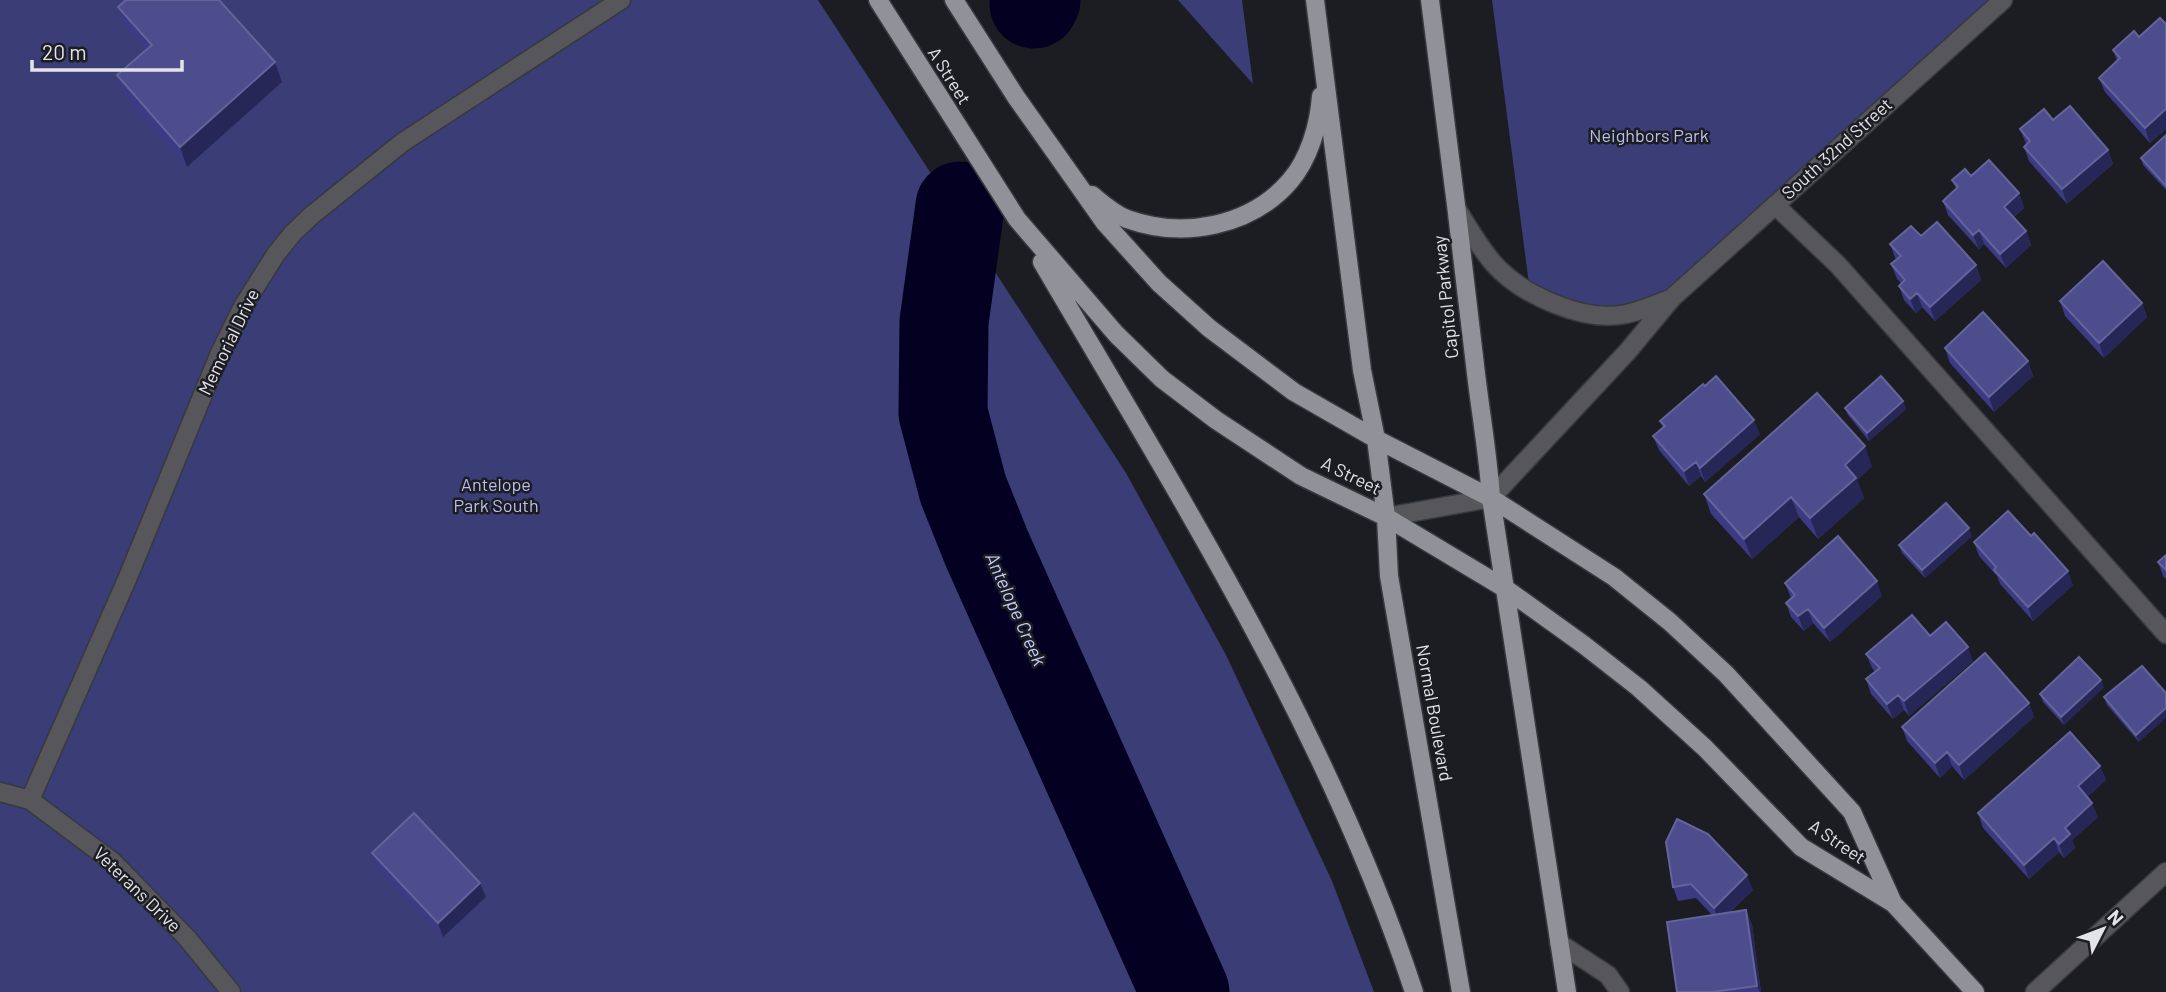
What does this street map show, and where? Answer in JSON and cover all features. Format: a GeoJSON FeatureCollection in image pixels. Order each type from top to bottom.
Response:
{"type":"FeatureCollection","features":[{"type":"Feature","properties":{"kind":"main road","name":"A Street"},"geometry":{"type":"LineString","coordinates":[[878,0],[954,124],[1017,219],[1098,314],[1162,379],[1216,420],[1301,476],[1386,517],[1506,589],[1584,645],[1639,688],[1705,748],[1801,847],[1893,903],[1975,992]]}},
{"type":"Feature","properties":{"kind":"main road","name":"A Street"},"geometry":{"type":"LineString","coordinates":[[954,0],[1037,128],[1105,223],[1131,254],[1209,328],[1294,392],[1376,439],[1491,498],[1614,577],[1670,622],[1726,674],[1852,812],[1893,903]]}},
{"type":"Feature","properties":{"kind":"main road"},"geometry":{"type":"LineString","coordinates":[[1315,0],[1362,370],[1376,439]]}},
{"type":"Feature","properties":{"kind":"main road","name":"Capitol Parkway"},"geometry":{"type":"LineString","coordinates":[[1430,0],[1489,460],[1491,498],[1506,589]]}},
{"type":"Feature","properties":{"kind":"main road"},"geometry":{"type":"LineString","coordinates":[[1079,184],[1107,207],[1126,218],[1147,224],[1199,229],[1221,224],[1250,211],[1290,181],[1303,161],[1320,116],[1324,65]]}},
{"type":"Feature","properties":{"kind":"main road"},"geometry":{"type":"LineString","coordinates":[[1017,219],[1220,567],[1293,702],[1377,889],[1414,992]]}},
{"type":"Feature","properties":{"kind":"main road","name":"Normal Boulevard"},"geometry":{"type":"LineString","coordinates":[[1376,439],[1386,517],[1389,576],[1461,992]]}},
{"type":"Feature","properties":{"kind":"main road"},"geometry":{"type":"LineString","coordinates":[[1506,589],[1567,992]]}},
{"type":"Feature","properties":{"kind":"street","name":"Memorial Drive"},"geometry":{"type":"LineString","coordinates":[[30,800],[128,576],[220,354],[242,308],[276,254],[312,215],[392,151],[621,0]]}},
{"type":"Feature","properties":{"kind":"street","name":"South 32nd Street"},"geometry":{"type":"LineString","coordinates":[[1491,498],[1628,351],[1672,298],[2003,0]]}},
{"type":"Feature","properties":{"kind":"street"},"geometry":{"type":"LineString","coordinates":[[1775,205],[1847,276],[2166,634]]}},
{"type":"Feature","properties":{"kind":"street","name":"South 32nd Street"},"geometry":{"type":"LineString","coordinates":[[1458,211],[1496,266],[1509,278],[1543,300],[1579,312],[1602,315],[1625,314],[1672,298]]}},
{"type":"Feature","properties":{"kind":"street"},"geometry":{"type":"LineString","coordinates":[[1386,517],[1491,498]]}},
{"type":"Feature","properties":{"kind":"street"},"geometry":{"type":"LineString","coordinates":[[0,792],[30,800]]}},
{"type":"Feature","properties":{"kind":"street","name":"Veterans Drive"},"geometry":{"type":"LineString","coordinates":[[30,800],[113,862],[187,938],[231,992]]}},
{"type":"Feature","properties":{"kind":"street"},"geometry":{"type":"LineString","coordinates":[[2035,992],[2166,872]]}},
{"type":"Feature","properties":{"kind":"street"},"geometry":{"type":"LineString","coordinates":[[1559,943],[1608,975],[1620,992]]}},
{"type":"Feature","properties":{"kind":"green space","name":"Antelope Park South"},"geometry":{"type":"Polygon","coordinates":[[[0,0],[818,0],[1126,473],[1226,655],[1332,881],[1374,992],[0,992],[0,0]]]}},
{"type":"Feature","properties":{"kind":"green space"},"geometry":{"type":"Polygon","coordinates":[[[1178,0],[1242,0],[1253,84],[1178,0]]]}},
{"type":"Feature","properties":{"kind":"green space","name":"Neighbors Park"},"geometry":{"type":"Polygon","coordinates":[[[1492,0],[2003,0],[1672,298],[1625,314],[1530,292],[1492,0]]]}},
{"type":"Feature","properties":{"kind":"building"},"geometry":{"type":"Polygon","coordinates":[[[126,0],[219,0],[275,62],[180,147],[117,75],[152,45],[118,7],[126,0]]]}},
{"type":"Feature","properties":{"kind":"building"},"geometry":{"type":"Polygon","coordinates":[[[2160,18],[2166,24],[2166,109],[2145,128],[2099,78],[2120,58],[2113,50],[2134,31],[2139,37],[2160,18]]]}},
{"type":"Feature","properties":{"kind":"building"},"geometry":{"type":"Polygon","coordinates":[[[2070,106],[2108,150],[2062,189],[2024,147],[2030,141],[2020,129],[2044,109],[2053,120],[2070,106]]]}},
{"type":"Feature","properties":{"kind":"building"},"geometry":{"type":"Polygon","coordinates":[[[2166,135],[2166,186],[2141,158],[2166,135]]]}},
{"type":"Feature","properties":{"kind":"building"},"geometry":{"type":"Polygon","coordinates":[[[1989,160],[2019,193],[2004,207],[2026,231],[2000,254],[1979,230],[1973,235],[1943,201],[1958,187],[1952,180],[1965,169],[1971,176],[1989,160]]]}},
{"type":"Feature","properties":{"kind":"building"},"geometry":{"type":"Polygon","coordinates":[[[1937,222],[1976,265],[1930,307],[1917,293],[1910,299],[1899,286],[1905,280],[1891,264],[1901,256],[1890,244],[1911,226],[1921,236],[1937,222]]]}},
{"type":"Feature","properties":{"kind":"building"},"geometry":{"type":"Polygon","coordinates":[[[2103,261],[2142,303],[2099,343],[2060,301],[2103,261]]]}},
{"type":"Feature","properties":{"kind":"building"},"geometry":{"type":"Polygon","coordinates":[[[1983,312],[2028,361],[1989,397],[1945,348],[1983,312]]]}},
{"type":"Feature","properties":{"kind":"building"},"geometry":{"type":"Polygon","coordinates":[[[1716,376],[1754,420],[1700,468],[1696,462],[1684,471],[1653,436],[1665,426],[1660,421],[1716,376]]]}},
{"type":"Feature","properties":{"kind":"building"},"geometry":{"type":"Polygon","coordinates":[[[1881,376],[1903,401],[1867,433],[1845,408],[1881,376]]]}},
{"type":"Feature","properties":{"kind":"building"},"geometry":{"type":"Polygon","coordinates":[[[1817,393],[1865,446],[1845,465],[1856,478],[1810,518],[1791,497],[1744,539],[1704,494],[1817,393]]]}},
{"type":"Feature","properties":{"kind":"building"},"geometry":{"type":"Polygon","coordinates":[[[1946,503],[1969,528],[1922,570],[1899,545],[1946,503]]]}},
{"type":"Feature","properties":{"kind":"building"},"geometry":{"type":"Polygon","coordinates":[[[2008,511],[2031,536],[2034,533],[2068,571],[2028,607],[1994,570],[1996,567],[1974,542],[2008,511]]]}},
{"type":"Feature","properties":{"kind":"building"},"geometry":{"type":"Polygon","coordinates":[[[1838,536],[1877,581],[1824,628],[1808,609],[1798,616],[1786,603],[1795,595],[1785,583],[1838,536]]]}},
{"type":"Feature","properties":{"kind":"building"},"geometry":{"type":"Polygon","coordinates":[[[2166,555],[2166,570],[2158,562],[2166,555]]]}},
{"type":"Feature","properties":{"kind":"building"},"geometry":{"type":"Polygon","coordinates":[[[1912,615],[1930,636],[1946,622],[1968,647],[1904,701],[1898,695],[1887,704],[1866,679],[1880,668],[1866,654],[1912,615]]]}},
{"type":"Feature","properties":{"kind":"building"},"geometry":{"type":"Polygon","coordinates":[[[1985,653],[2029,703],[1959,765],[1947,752],[1935,763],[1902,727],[1985,653]]]}},
{"type":"Feature","properties":{"kind":"building"},"geometry":{"type":"Polygon","coordinates":[[[2079,657],[2101,680],[2061,717],[2040,694],[2079,657]]]}},
{"type":"Feature","properties":{"kind":"building"},"geometry":{"type":"Polygon","coordinates":[[[2142,666],[2166,693],[2166,708],[2136,735],[2104,697],[2142,666]]]}},
{"type":"Feature","properties":{"kind":"building"},"geometry":{"type":"Polygon","coordinates":[[[2070,732],[2100,766],[2078,786],[2092,803],[2065,828],[2070,834],[2059,844],[2054,838],[2024,865],[1978,813],[2070,732]]]}},
{"type":"Feature","properties":{"kind":"building"},"geometry":{"type":"Polygon","coordinates":[[[414,813],[480,883],[438,923],[372,853],[414,813]]]}},
{"type":"Feature","properties":{"kind":"building"},"geometry":{"type":"Polygon","coordinates":[[[1677,819],[1708,834],[1747,875],[1714,908],[1691,884],[1673,887],[1666,842],[1677,819]]]}},
{"type":"Feature","properties":{"kind":"building"},"geometry":{"type":"Polygon","coordinates":[[[1746,910],[1757,986],[1712,992],[1677,992],[1667,922],[1746,910]]]}},
{"type":"Feature","properties":{"kind":"waterway","name":"Antelope Creek"},"geometry":{"type":"LineString","coordinates":[[1034,4],[1036,0]]}},
{"type":"Feature","properties":{"kind":"waterway","name":"Antelope Creek"},"geometry":{"type":"LineString","coordinates":[[960,206],[944,322],[943,413],[963,489],[987,549],[1185,992]]}}]}
